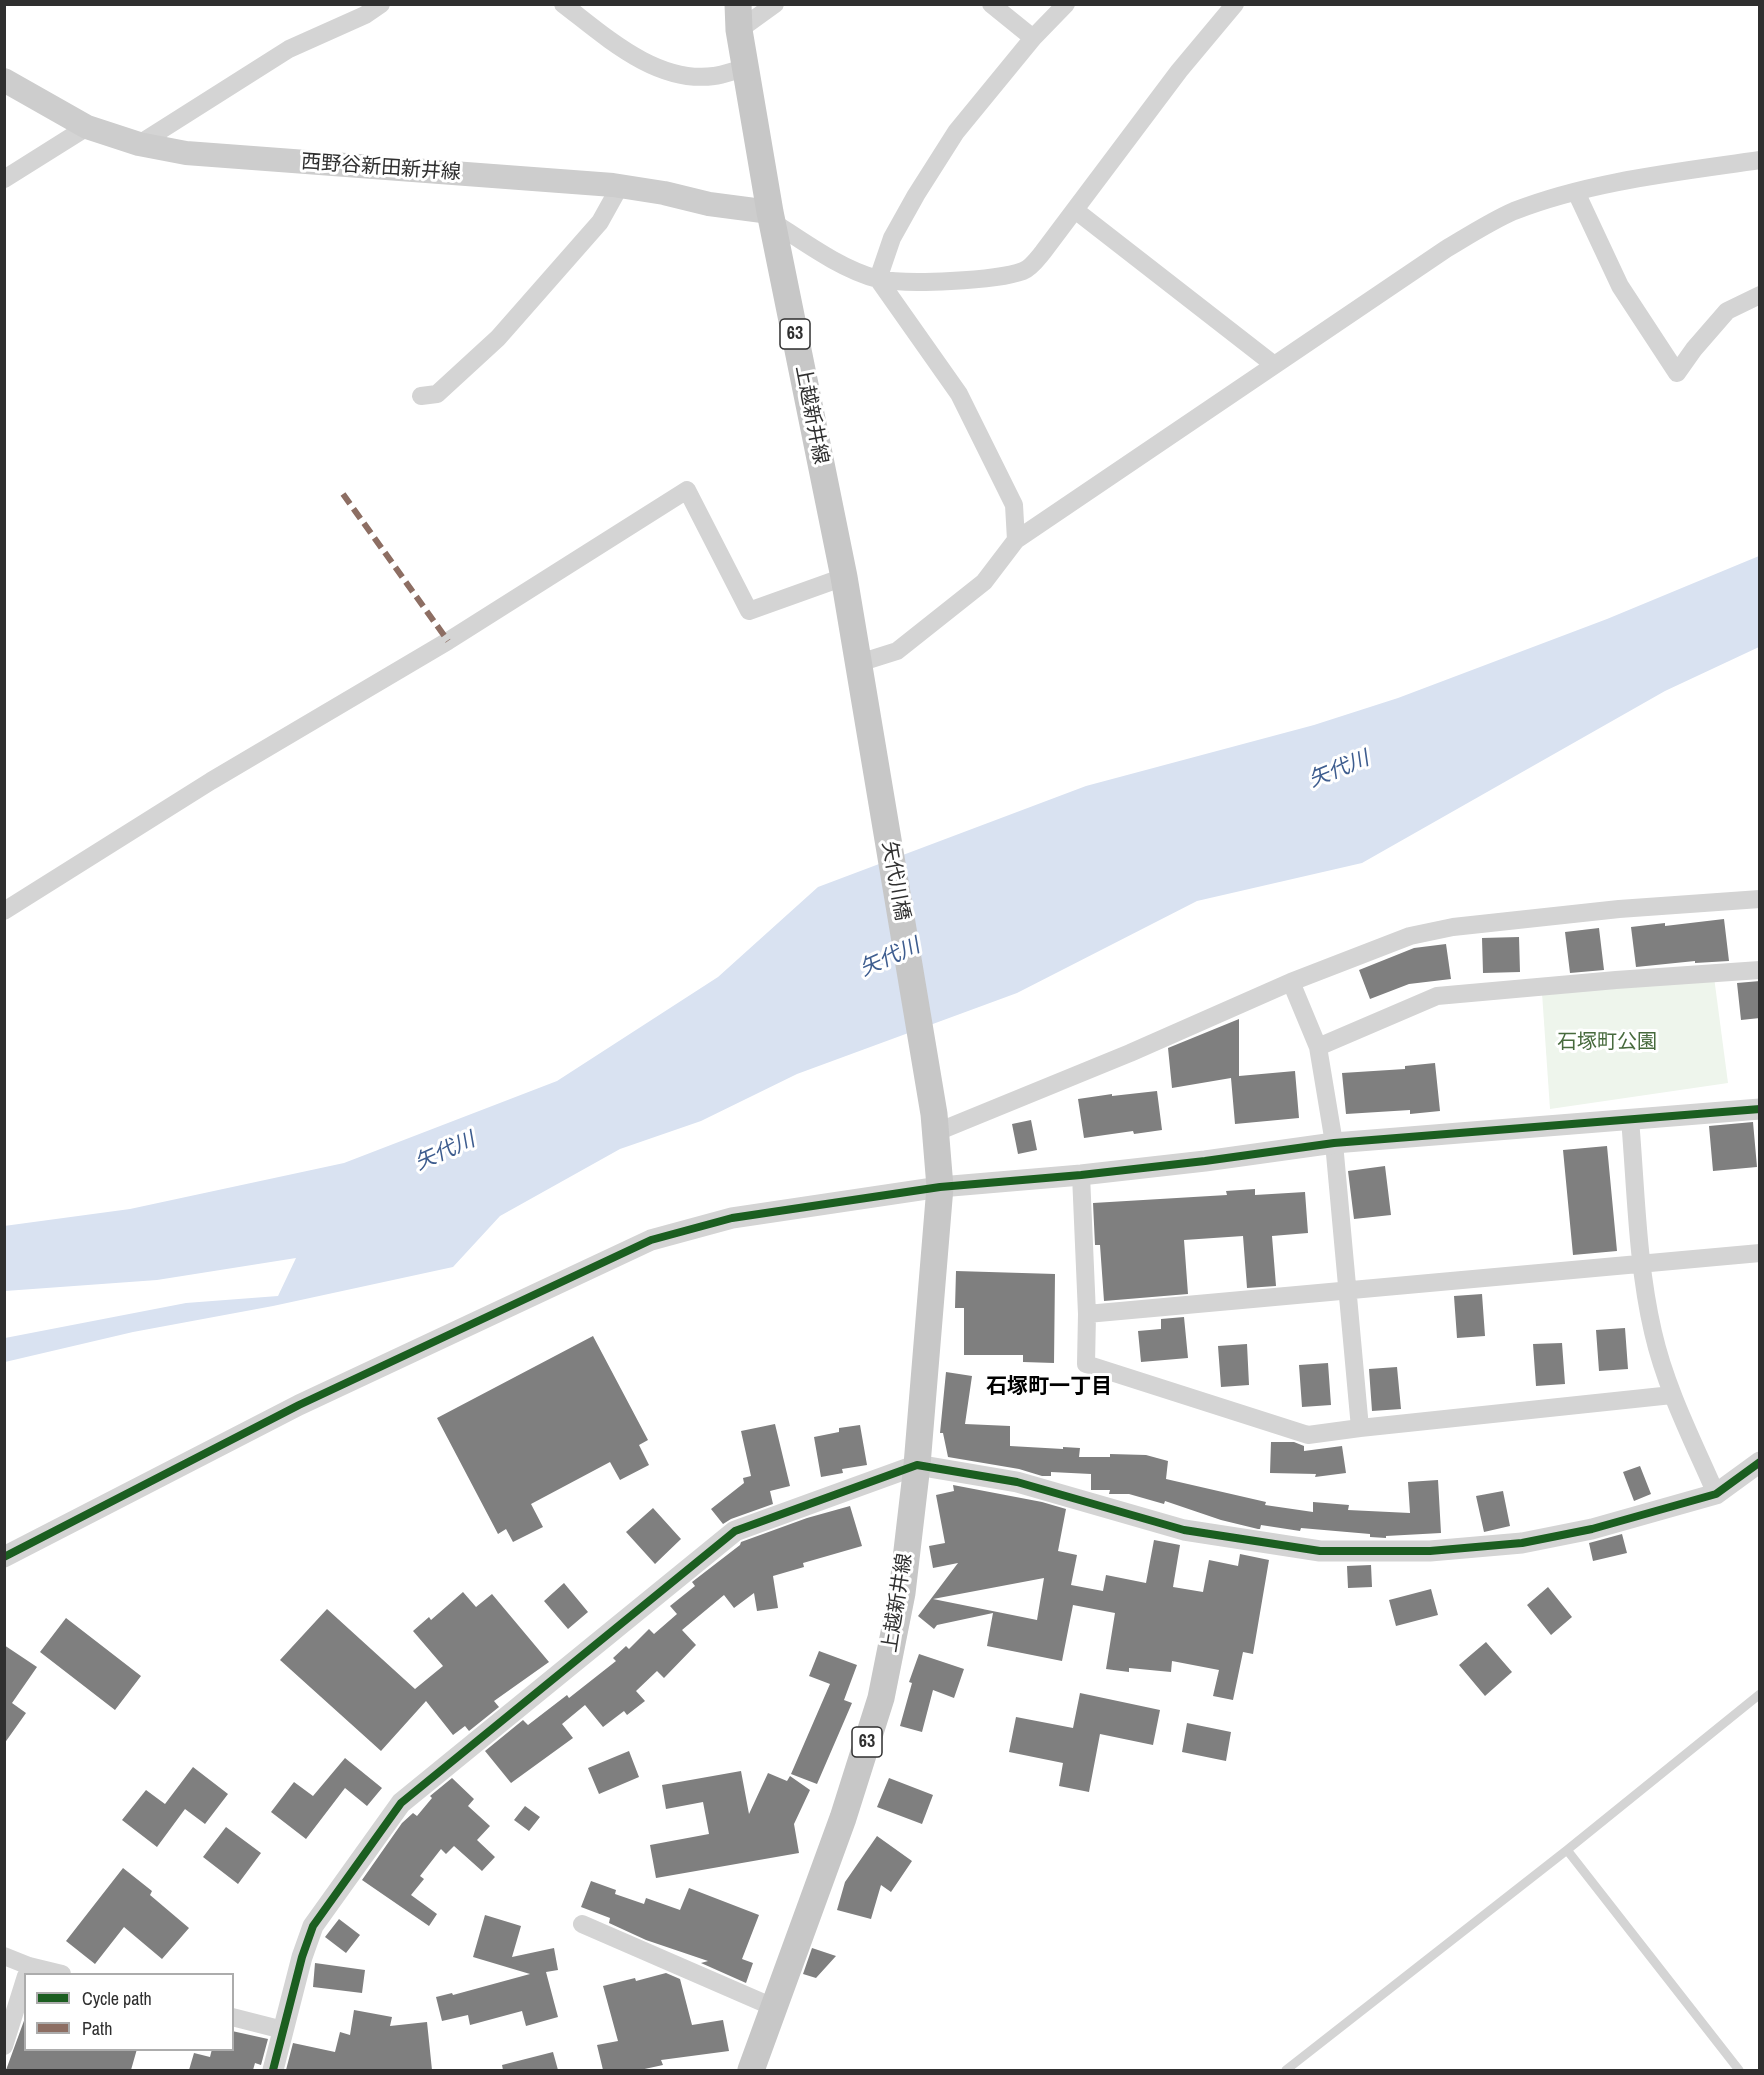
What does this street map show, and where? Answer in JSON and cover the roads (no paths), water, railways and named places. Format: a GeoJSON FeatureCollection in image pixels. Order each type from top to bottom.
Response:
{"type":"FeatureCollection","features":[{"type":"Feature","properties":{"kind":"main road","name":"上越新井線"},"geometry":{"type":"LineString","coordinates":[[738,17],[772,217],[860,663],[867,719]]}},
{"type":"Feature","properties":{"kind":"main road","name":"西野谷新田新井線"},"geometry":{"type":"LineString","coordinates":[[4,80],[87,127],[139,144],[186,153],[620,186],[772,217]]}},
{"type":"Feature","properties":{"kind":"main road","name":"矢代川橋"},"geometry":{"type":"LineString","coordinates":[[867,719],[935,1123]]}},
{"type":"Feature","properties":{"kind":"main road","name":"上越新井線"},"geometry":{"type":"LineString","coordinates":[[751,2070],[843,1818],[882,1698],[902,1593],[917,1466],[940,1187],[935,1123]]}},
{"type":"Feature","properties":{"kind":"street"},"geometry":{"type":"LineString","coordinates":[[139,144],[289,49],[365,15],[381,4]]}},
{"type":"Feature","properties":{"kind":"street"},"geometry":{"type":"LineString","coordinates":[[563,4],[622,49],[655,68],[684,75],[713,76],[745,68]]}},
{"type":"Feature","properties":{"kind":"street"},"geometry":{"type":"LineString","coordinates":[[738,17],[775,4]]}},
{"type":"Feature","properties":{"kind":"street"},"geometry":{"type":"LineString","coordinates":[[991,4],[1033,38]]}},
{"type":"Feature","properties":{"kind":"street"},"geometry":{"type":"LineString","coordinates":[[878,279],[892,238],[956,132],[1033,38],[1066,4]]}},
{"type":"Feature","properties":{"kind":"street"},"geometry":{"type":"LineString","coordinates":[[772,217],[837,261],[878,279],[917,281],[965,279],[1026,270],[1043,252],[1179,71],[1235,4]]}},
{"type":"Feature","properties":{"kind":"street"},"geometry":{"type":"LineString","coordinates":[[4,179],[87,127]]}},
{"type":"Feature","properties":{"kind":"street"},"geometry":{"type":"LineString","coordinates":[[860,663],[897,651],[984,582],[1017,540],[1273,364],[1446,249],[1513,212],[1576,192],[1634,180],[1760,160]]}},
{"type":"Feature","properties":{"kind":"street"},"geometry":{"type":"LineString","coordinates":[[421,396],[437,394],[498,338],[600,222],[620,186]]}},
{"type":"Feature","properties":{"kind":"street"},"geometry":{"type":"LineString","coordinates":[[1576,192],[1620,286],[1677,373],[1694,349],[1727,311],[1760,295]]}},
{"type":"Feature","properties":{"kind":"street"},"geometry":{"type":"LineString","coordinates":[[1075,210],[1273,364]]}},
{"type":"Feature","properties":{"kind":"street"},"geometry":{"type":"LineString","coordinates":[[878,279],[959,394],[1014,505],[1017,540]]}},
{"type":"Feature","properties":{"kind":"street"},"geometry":{"type":"LineString","coordinates":[[4,911],[211,781],[448,641],[687,490],[749,611],[844,577]]}},
{"type":"Feature","properties":{"kind":"street"},"geometry":{"type":"LineString","coordinates":[[935,1123],[1130,1053],[1291,982],[1410,936],[1453,927],[1619,909],[1760,899]]}},
{"type":"Feature","properties":{"kind":"street"},"geometry":{"type":"LineString","coordinates":[[1318,1047],[1437,996],[1760,970]]}},
{"type":"Feature","properties":{"kind":"street"},"geometry":{"type":"LineString","coordinates":[[1291,982],[1318,1047],[1334,1143],[1360,1428]]}},
{"type":"Feature","properties":{"kind":"street"},"geometry":{"type":"LineString","coordinates":[[4,1557],[299,1405],[651,1240],[732,1218],[940,1187],[1081,1175],[1334,1143],[1760,1108]]}},
{"type":"Feature","properties":{"kind":"street"},"geometry":{"type":"LineString","coordinates":[[1630,1119],[1642,1264],[1653,1333],[1672,1395],[1716,1494]]}},
{"type":"Feature","properties":{"kind":"street"},"geometry":{"type":"LineString","coordinates":[[1081,1175],[1087,1314],[1086,1364],[1308,1435],[1672,1395]]}},
{"type":"Feature","properties":{"kind":"street"},"geometry":{"type":"LineString","coordinates":[[1087,1314],[1760,1253]]}},
{"type":"Feature","properties":{"kind":"street"},"geometry":{"type":"LineString","coordinates":[[273,2070],[302,1957],[314,1926],[401,1803],[735,1531],[917,1466],[1017,1482],[1184,1530],[1320,1551],[1430,1551],[1522,1543],[1592,1529],[1716,1494],[1760,1462]]}},
{"type":"Feature","properties":{"kind":"street"},"geometry":{"type":"LineString","coordinates":[[582,1924],[773,2007]]}},
{"type":"Feature","properties":{"kind":"street"},"geometry":{"type":"LineString","coordinates":[[4,1956],[27,1972],[44,1973]]}},
{"type":"Feature","properties":{"kind":"street"},"geometry":{"type":"LineString","coordinates":[[4,2046],[24,1982]]}},
{"type":"Feature","properties":{"kind":"street"},"geometry":{"type":"LineString","coordinates":[[234,2018],[283,2030]]}},
{"type":"Feature","properties":{"kind":"lane"},"geometry":{"type":"LineString","coordinates":[[1286,2070],[1567,1850],[1760,1694]]}},
{"type":"Feature","properties":{"kind":"lane"},"geometry":{"type":"LineString","coordinates":[[1567,1850],[1739,2070]]}},
{"type":"Feature","properties":{"kind":"water","name":"矢代川"},"geometry":{"type":"Polygon","coordinates":[[[1759,556],[1759,647],[1665,691],[1362,863],[1197,901],[1017,993],[797,1074],[701,1121],[620,1149],[500,1216],[453,1267],[273,1306],[133,1332],[5,1362],[5,1338],[186,1303],[278,1296],[296,1258],[157,1280],[5,1291],[4,1226],[130,1209],[344,1163],[557,1081],[718,977],[818,887],[1086,786],[1314,725],[1398,698],[1607,619],[1759,556]]]}},
{"type":"Feature","properties":{"kind":"district","name":"石塚町一丁目"},"geometry":{"type":"Point","coordinates":[1049,1387]}},
{"type":"Feature","properties":{"kind":"park label","name":"石塚町公園"},"geometry":{"type":"Point","coordinates":[1607,1043]}}]}
